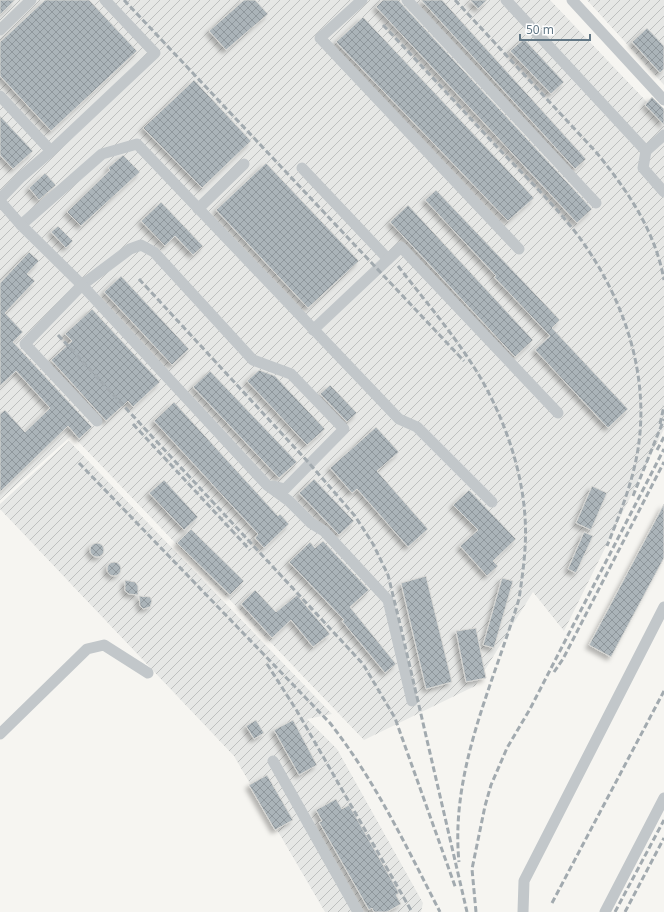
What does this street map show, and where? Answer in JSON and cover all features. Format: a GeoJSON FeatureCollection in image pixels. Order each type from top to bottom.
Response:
{"type":"FeatureCollection","features":[{"type":"Feature","properties":{"kind":"street"},"geometry":{"type":"LineString","coordinates":[[0,30],[32,0]]}},
{"type":"Feature","properties":{"kind":"street"},"geometry":{"type":"LineString","coordinates":[[105,0],[155,53],[51,151],[21,177],[0,200],[21,225],[82,286],[267,485],[289,501],[311,523],[324,532],[388,600],[412,701]]}},
{"type":"Feature","properties":{"kind":"street"},"geometry":{"type":"LineString","coordinates":[[362,0],[320,38],[519,249]]}},
{"type":"Feature","properties":{"kind":"street"},"geometry":{"type":"LineString","coordinates":[[407,0],[596,203]]}},
{"type":"Feature","properties":{"kind":"street"},"geometry":{"type":"LineString","coordinates":[[506,0],[646,151]]}},
{"type":"Feature","properties":{"kind":"street"},"geometry":{"type":"LineString","coordinates":[[572,0],[664,100]]}},
{"type":"Feature","properties":{"kind":"street"},"geometry":{"type":"LineString","coordinates":[[0,96],[51,151]]}},
{"type":"Feature","properties":{"kind":"street"},"geometry":{"type":"LineString","coordinates":[[664,135],[646,151],[643,168],[664,192]]}},
{"type":"Feature","properties":{"kind":"street"},"geometry":{"type":"LineString","coordinates":[[21,225],[102,154],[137,144],[399,419],[417,427],[492,502]]}},
{"type":"Feature","properties":{"kind":"street"},"geometry":{"type":"LineString","coordinates":[[198,208],[244,164]]}},
{"type":"Feature","properties":{"kind":"street"},"geometry":{"type":"LineString","coordinates":[[302,168],[388,259]]}},
{"type":"Feature","properties":{"kind":"street"},"geometry":{"type":"LineString","coordinates":[[97,421],[25,344],[82,286],[130,249],[141,245],[154,252],[253,360],[291,374],[344,429],[285,490],[267,485]]}},
{"type":"Feature","properties":{"kind":"street"},"geometry":{"type":"LineString","coordinates":[[313,330],[401,247],[558,413]]}},
{"type":"Feature","properties":{"kind":"street"},"geometry":{"type":"LineString","coordinates":[[523,912],[524,881],[664,607]]}},
{"type":"Feature","properties":{"kind":"street"},"geometry":{"type":"LineString","coordinates":[[0,734],[87,649],[104,645],[148,673]]}},
{"type":"Feature","properties":{"kind":"street"},"geometry":{"type":"LineString","coordinates":[[273,761],[358,912]]}},
{"type":"Feature","properties":{"kind":"street"},"geometry":{"type":"LineString","coordinates":[[605,912],[664,798]]}},
{"type":"Feature","properties":{"kind":"shaded area"},"geometry":{"type":"Polygon","coordinates":[[[0,0],[550,0],[664,120],[664,429],[564,631],[533,592],[475,686],[364,740],[72,435],[0,500],[0,0]]]}},
{"type":"Feature","properties":{"kind":"shaded area"},"geometry":{"type":"Polygon","coordinates":[[[587,0],[664,0],[664,85],[587,0]]]}},
{"type":"Feature","properties":{"kind":"shaded area"},"geometry":{"type":"Polygon","coordinates":[[[69,441],[332,714],[307,719],[337,749],[423,903],[421,912],[325,912],[234,756],[0,509],[0,504],[69,441]]]}},
{"type":"Feature","properties":{"kind":"building"},"geometry":{"type":"Polygon","coordinates":[[[0,0],[15,0],[0,15],[0,0]]]}},
{"type":"Feature","properties":{"kind":"building"},"geometry":{"type":"Polygon","coordinates":[[[45,0],[89,0],[137,51],[51,131],[0,76],[0,42],[45,0]]]}},
{"type":"Feature","properties":{"kind":"building"},"geometry":{"type":"Polygon","coordinates":[[[244,0],[255,0],[268,14],[226,50],[209,31],[244,0]]]}},
{"type":"Feature","properties":{"kind":"building"},"geometry":{"type":"Polygon","coordinates":[[[383,0],[398,0],[592,209],[577,223],[376,7],[383,0]]]}},
{"type":"Feature","properties":{"kind":"building"},"geometry":{"type":"Polygon","coordinates":[[[421,0],[442,0],[586,159],[575,169],[421,0]]]}},
{"type":"Feature","properties":{"kind":"building"},"geometry":{"type":"Polygon","coordinates":[[[470,0],[487,0],[478,9],[470,0]]]}},
{"type":"Feature","properties":{"kind":"building"},"geometry":{"type":"Polygon","coordinates":[[[363,17],[534,198],[508,221],[336,42],[363,17]]]}},
{"type":"Feature","properties":{"kind":"building"},"geometry":{"type":"Polygon","coordinates":[[[647,28],[664,46],[664,69],[660,73],[632,42],[647,28]]]}},
{"type":"Feature","properties":{"kind":"building"},"geometry":{"type":"Polygon","coordinates":[[[524,39],[564,82],[551,94],[510,51],[524,39]]]}},
{"type":"Feature","properties":{"kind":"building"},"geometry":{"type":"Polygon","coordinates":[[[194,80],[251,141],[202,188],[143,128],[194,80]]]}},
{"type":"Feature","properties":{"kind":"building"},"geometry":{"type":"Polygon","coordinates":[[[652,97],[664,109],[664,125],[645,105],[652,97]]]}},
{"type":"Feature","properties":{"kind":"building"},"geometry":{"type":"Polygon","coordinates":[[[0,116],[33,151],[13,169],[0,155],[0,116]]]}},
{"type":"Feature","properties":{"kind":"building"},"geometry":{"type":"Polygon","coordinates":[[[123,155],[140,172],[81,226],[67,212],[110,170],[108,168],[123,155]]]}},
{"type":"Feature","properties":{"kind":"building"},"geometry":{"type":"Polygon","coordinates":[[[266,163],[359,261],[308,308],[216,210],[266,163]]]}},
{"type":"Feature","properties":{"kind":"building"},"geometry":{"type":"Polygon","coordinates":[[[45,173],[56,185],[39,200],[29,188],[45,173]]]}},
{"type":"Feature","properties":{"kind":"building"},"geometry":{"type":"Polygon","coordinates":[[[436,190],[560,320],[552,328],[628,409],[608,428],[535,350],[550,336],[494,277],[496,276],[425,200],[436,190]]]}},
{"type":"Feature","properties":{"kind":"building"},"geometry":{"type":"Polygon","coordinates":[[[161,202],[203,246],[193,255],[175,236],[165,246],[141,221],[161,202]]]}},
{"type":"Feature","properties":{"kind":"building"},"geometry":{"type":"Polygon","coordinates":[[[408,205],[533,340],[515,357],[390,222],[408,205]]]}},
{"type":"Feature","properties":{"kind":"building"},"geometry":{"type":"Polygon","coordinates":[[[58,226],[73,241],[66,248],[51,232],[58,226]]]}},
{"type":"Feature","properties":{"kind":"building"},"geometry":{"type":"Polygon","coordinates":[[[29,252],[39,261],[27,274],[35,281],[5,313],[23,332],[13,342],[92,427],[79,439],[68,426],[0,492],[0,414],[5,410],[25,432],[50,408],[16,371],[0,386],[0,283],[29,252]]]}},
{"type":"Feature","properties":{"kind":"building"},"geometry":{"type":"Polygon","coordinates":[[[121,276],[189,349],[172,365],[104,292],[121,276]]]}},
{"type":"Feature","properties":{"kind":"building"},"geometry":{"type":"Polygon","coordinates":[[[92,309],[160,382],[133,407],[128,401],[106,421],[51,360],[72,341],[65,334],[92,309]]]}},
{"type":"Feature","properties":{"kind":"building"},"geometry":{"type":"Polygon","coordinates":[[[259,370],[275,376],[325,429],[307,445],[247,381],[259,370]]]}},
{"type":"Feature","properties":{"kind":"building"},"geometry":{"type":"Polygon","coordinates":[[[210,371],[297,462],[279,478],[193,387],[210,371]]]}},
{"type":"Feature","properties":{"kind":"building"},"geometry":{"type":"Polygon","coordinates":[[[330,385],[357,413],[347,422],[320,394],[330,385]]]}},
{"type":"Feature","properties":{"kind":"building"},"geometry":{"type":"Polygon","coordinates":[[[174,402],[278,516],[280,514],[289,524],[264,548],[255,538],[258,534],[154,421],[174,402]]]}},
{"type":"Feature","properties":{"kind":"building"},"geometry":{"type":"Polygon","coordinates":[[[376,427],[399,452],[377,471],[428,529],[408,547],[357,489],[352,493],[330,468],[376,427]]]}},
{"type":"Feature","properties":{"kind":"building"},"geometry":{"type":"Polygon","coordinates":[[[314,479],[354,521],[339,535],[299,493],[314,479]]]}},
{"type":"Feature","properties":{"kind":"building"},"geometry":{"type":"Polygon","coordinates":[[[164,480],[198,517],[184,530],[149,493],[164,480]]]}},
{"type":"Feature","properties":{"kind":"building"},"geometry":{"type":"Polygon","coordinates":[[[592,486],[607,493],[591,530],[576,523],[592,486]]]}},
{"type":"Feature","properties":{"kind":"building"},"geometry":{"type":"Polygon","coordinates":[[[469,490],[516,539],[493,561],[498,566],[487,576],[460,546],[478,530],[453,505],[469,490]]]}},
{"type":"Feature","properties":{"kind":"building"},"geometry":{"type":"Polygon","coordinates":[[[664,504],[664,558],[611,657],[589,645],[664,504]]]}},
{"type":"Feature","properties":{"kind":"building"},"geometry":{"type":"Polygon","coordinates":[[[191,529],[244,581],[230,595],[177,543],[191,529]]]}},
{"type":"Feature","properties":{"kind":"building"},"geometry":{"type":"Polygon","coordinates":[[[584,532],[593,536],[576,573],[568,569],[584,532]]]}},
{"type":"Feature","properties":{"kind":"building"},"geometry":{"type":"Polygon","coordinates":[[[323,541],[369,590],[350,607],[396,664],[385,673],[342,621],[344,620],[289,562],[310,542],[315,548],[323,541]]]}},
{"type":"Feature","properties":{"kind":"building"},"geometry":{"type":"Polygon","coordinates":[[[94,543],[100,543],[104,547],[104,553],[100,557],[94,557],[90,553],[90,547],[94,543]]]}},
{"type":"Feature","properties":{"kind":"building"},"geometry":{"type":"Polygon","coordinates":[[[111,562],[117,562],[121,566],[121,572],[117,576],[111,576],[107,572],[107,566],[111,562]]]}},
{"type":"Feature","properties":{"kind":"building"},"geometry":{"type":"Polygon","coordinates":[[[426,576],[452,682],[426,689],[401,583],[426,576]]]}},
{"type":"Feature","properties":{"kind":"building"},"geometry":{"type":"Polygon","coordinates":[[[502,578],[513,581],[494,648],[483,645],[502,578]]]}},
{"type":"Feature","properties":{"kind":"building"},"geometry":{"type":"Polygon","coordinates":[[[125,580],[135,582],[138,586],[138,595],[129,594],[125,591],[125,580]]]}},
{"type":"Feature","properties":{"kind":"building"},"geometry":{"type":"Polygon","coordinates":[[[255,590],[276,612],[297,595],[330,634],[313,647],[291,620],[272,638],[241,604],[255,590]]]}},
{"type":"Feature","properties":{"kind":"building"},"geometry":{"type":"Polygon","coordinates":[[[139,596],[150,597],[152,601],[150,607],[143,609],[140,606],[139,596]]]}},
{"type":"Feature","properties":{"kind":"building"},"geometry":{"type":"Polygon","coordinates":[[[476,628],[486,678],[466,682],[456,631],[476,628]]]}},
{"type":"Feature","properties":{"kind":"building"},"geometry":{"type":"Polygon","coordinates":[[[256,720],[264,733],[254,739],[246,726],[256,720]]]}},
{"type":"Feature","properties":{"kind":"building"},"geometry":{"type":"Polygon","coordinates":[[[293,720],[317,765],[299,775],[274,730],[293,720]]]}},
{"type":"Feature","properties":{"kind":"building"},"geometry":{"type":"Polygon","coordinates":[[[267,775],[293,820],[275,830],[249,785],[267,775]]]}},
{"type":"Feature","properties":{"kind":"building"},"geometry":{"type":"Polygon","coordinates":[[[336,799],[342,809],[349,805],[399,893],[396,895],[401,904],[387,912],[374,912],[372,908],[369,910],[319,822],[322,821],[316,810],[336,799]]]}},
{"type":"Feature","properties":{"kind":"railway"},"geometry":{"type":"LineString","coordinates":[[124,0],[464,361]]}},
{"type":"Feature","properties":{"kind":"railway"},"geometry":{"type":"LineString","coordinates":[[455,0],[596,152],[618,181],[629,196],[647,228],[660,262],[664,280]]}},
{"type":"Feature","properties":{"kind":"railway"},"geometry":{"type":"LineString","coordinates":[[383,25],[563,217],[582,241],[598,265],[611,290],[631,343],[637,371],[640,399],[640,427],[637,455],[631,478],[607,546]]}},
{"type":"Feature","properties":{"kind":"railway"},"geometry":{"type":"LineString","coordinates":[[398,266],[441,320],[471,363],[489,393],[497,409],[516,462],[525,517],[525,548],[519,599],[486,696],[467,761],[461,795],[458,828],[459,862]]}},
{"type":"Feature","properties":{"kind":"railway"},"geometry":{"type":"LineString","coordinates":[[139,279],[309,463],[355,516],[373,544],[388,575],[467,912]]}},
{"type":"Feature","properties":{"kind":"railway"},"geometry":{"type":"LineString","coordinates":[[58,335],[363,664],[395,718],[456,889]]}},
{"type":"Feature","properties":{"kind":"railway"},"geometry":{"type":"LineString","coordinates":[[660,424],[664,406]]}},
{"type":"Feature","properties":{"kind":"railway"},"geometry":{"type":"LineString","coordinates":[[633,496],[664,419]]}},
{"type":"Feature","properties":{"kind":"railway"},"geometry":{"type":"LineString","coordinates":[[133,424],[250,550]]}},
{"type":"Feature","properties":{"kind":"railway"},"geometry":{"type":"LineString","coordinates":[[657,450],[664,437]]}},
{"type":"Feature","properties":{"kind":"railway"},"geometry":{"type":"LineString","coordinates":[[476,912],[472,869],[485,806],[491,785],[507,748],[530,709],[664,449]]}},
{"type":"Feature","properties":{"kind":"railway"},"geometry":{"type":"LineString","coordinates":[[554,672],[563,659],[664,462]]}},
{"type":"Feature","properties":{"kind":"railway"},"geometry":{"type":"LineString","coordinates":[[79,463],[330,723],[347,745],[390,815],[440,912]]}},
{"type":"Feature","properties":{"kind":"railway"},"geometry":{"type":"LineString","coordinates":[[267,664],[297,711],[412,912]]}},
{"type":"Feature","properties":{"kind":"railway"},"geometry":{"type":"LineString","coordinates":[[552,903],[664,691]]}},
{"type":"Feature","properties":{"kind":"railway"},"geometry":{"type":"LineString","coordinates":[[615,912],[664,820]]}},
{"type":"Feature","properties":{"kind":"railway"},"geometry":{"type":"LineString","coordinates":[[625,912],[664,838]]}}]}
